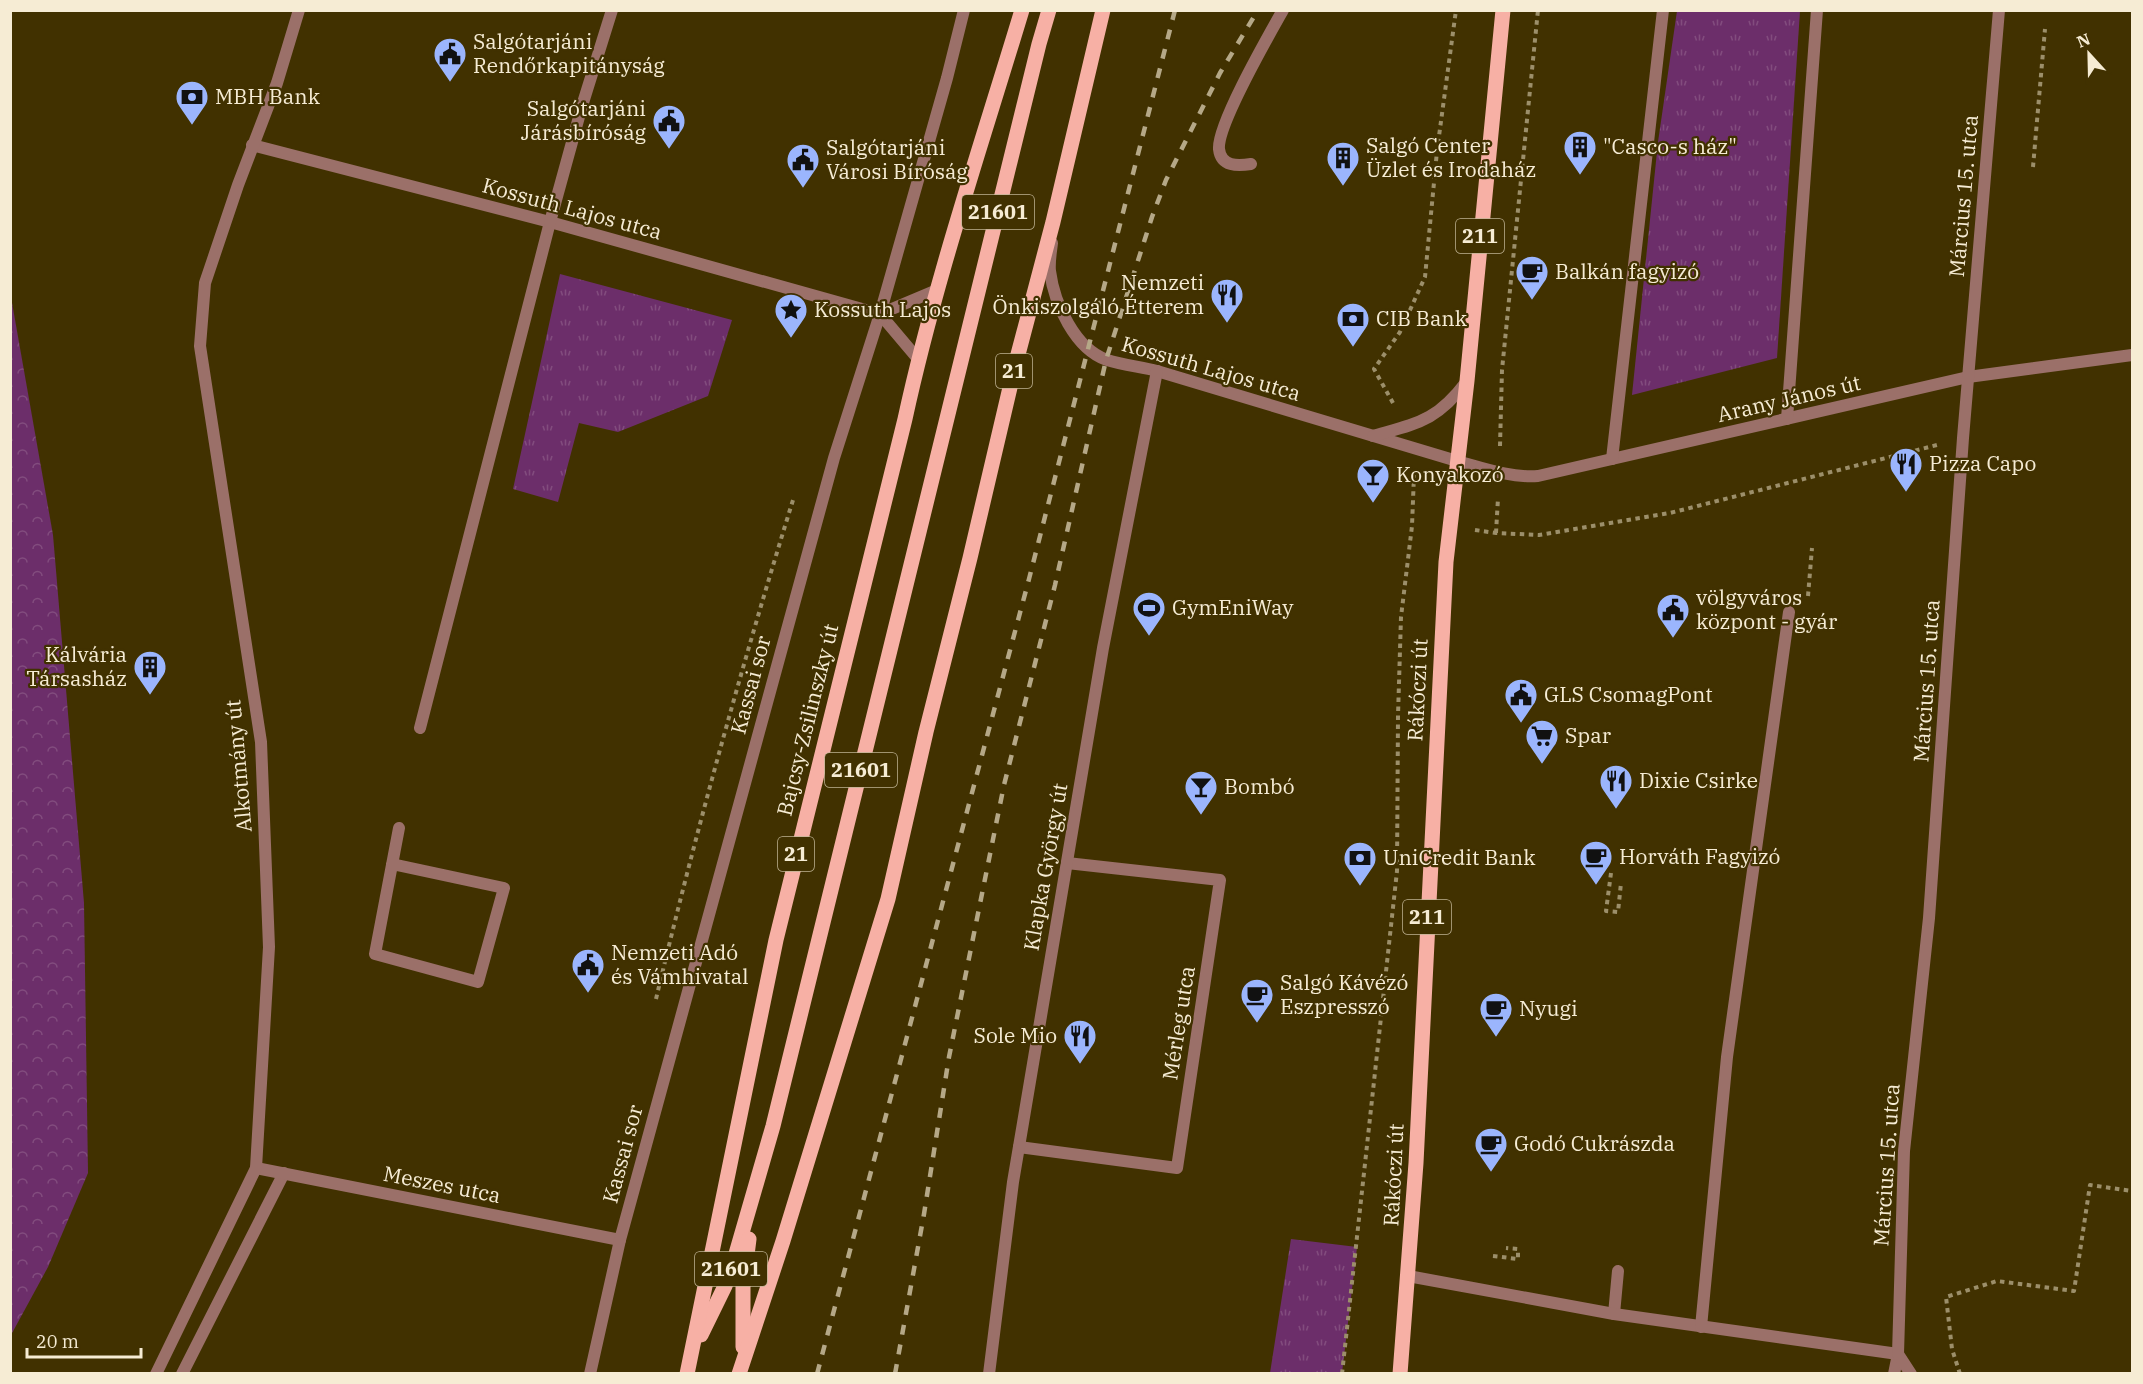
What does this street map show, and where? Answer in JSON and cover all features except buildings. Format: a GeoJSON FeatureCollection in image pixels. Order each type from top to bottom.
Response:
{"type":"FeatureCollection","features":[{"type":"Feature","properties":{"kind":"main road","name":"21"},"geometry":{"type":"LineString","coordinates":[[918,359],[1022,10]]}},
{"type":"Feature","properties":{"kind":"main road","name":"21601"},"geometry":{"type":"LineString","coordinates":[[692,1353],[725,1286],[758,1180],[782,1091],[1049,10]]}},
{"type":"Feature","properties":{"kind":"main road","name":"21"},"geometry":{"type":"LineString","coordinates":[[741,1368],[888,899],[926,732],[1016,362],[1053,222],[1103,10]]}},
{"type":"Feature","properties":{"kind":"main road","name":"Rákóczi út"},"geometry":{"type":"LineString","coordinates":[[1400,1374],[1416,1163],[1446,562],[1467,381],[1503,10]]}},
{"type":"Feature","properties":{"kind":"main road","name":"Bajcsy-Zsilinszky út"},"geometry":{"type":"LineString","coordinates":[[687,1374],[776,940],[918,359]]}},
{"type":"Feature","properties":{"kind":"main road","name":"21601"},"geometry":{"type":"LineString","coordinates":[[741,1368],[743,1287],[758,1180]]}},
{"type":"Feature","properties":{"kind":"street","name":"Alkotmány út"},"geometry":{"type":"LineString","coordinates":[[156,1374],[256,1168],[269,947],[261,742],[200,346],[205,283],[252,145],[277,83],[299,10]]}},
{"type":"Feature","properties":{"kind":"street"},"geometry":{"type":"LineString","coordinates":[[420,728],[550,222],[582,106],[612,10]]}},
{"type":"Feature","properties":{"kind":"street","name":"Kassai sor"},"geometry":{"type":"LineString","coordinates":[[590,1374],[620,1240],[834,458],[880,314],[964,10]]}},
{"type":"Feature","properties":{"kind":"street"},"geometry":{"type":"LineString","coordinates":[[1251,164],[1234,166],[1227,163],[1219,150],[1222,133],[1239,94],[1283,10]]}},
{"type":"Feature","properties":{"kind":"street"},"geometry":{"type":"LineString","coordinates":[[1612,459],[1664,10]]}},
{"type":"Feature","properties":{"kind":"street"},"geometry":{"type":"LineString","coordinates":[[1787,419],[1816,10]]}},
{"type":"Feature","properties":{"kind":"street","name":"Március 15. utca"},"geometry":{"type":"LineString","coordinates":[[1894,1374],[1898,1354],[1904,1151],[1929,918],[1963,438],[1999,10]]}},
{"type":"Feature","properties":{"kind":"street","name":"Kossuth Lajos utca"},"geometry":{"type":"LineString","coordinates":[[252,145],[550,222],[880,314]]}},
{"type":"Feature","properties":{"kind":"street","name":"Kossuth Lajos utca"},"geometry":{"type":"LineString","coordinates":[[1053,222],[1050,271],[1061,307],[1075,337],[1087,349],[1106,360],[1157,370],[1457,461]]}},
{"type":"Feature","properties":{"kind":"street"},"geometry":{"type":"LineString","coordinates":[[918,359],[880,314],[937,290]]}},
{"type":"Feature","properties":{"kind":"street","name":"Arany János út"},"geometry":{"type":"LineString","coordinates":[[1457,461],[1500,473],[1523,477],[1538,476],[1968,377],[2133,355]]}},
{"type":"Feature","properties":{"kind":"street","name":"Klapka György út"},"geometry":{"type":"LineString","coordinates":[[989,1374],[1019,1148],[1103,648],[1157,370]]}},
{"type":"Feature","properties":{"kind":"street"},"geometry":{"type":"LineString","coordinates":[[1373,436],[1425,419],[1442,410],[1467,381]]}},
{"type":"Feature","properties":{"kind":"street"},"geometry":{"type":"LineString","coordinates":[[1701,1327],[1730,1037],[1789,612]]}},
{"type":"Feature","properties":{"kind":"street"},"geometry":{"type":"LineString","coordinates":[[392,864],[504,888],[478,982],[375,954],[392,864],[399,828]]}},
{"type":"Feature","properties":{"kind":"street","name":"Mérleg utca"},"geometry":{"type":"LineString","coordinates":[[1019,1148],[1177,1168],[1220,880],[1067,863]]}},
{"type":"Feature","properties":{"kind":"street","name":"Meszes utca"},"geometry":{"type":"LineString","coordinates":[[256,1168],[620,1240]]}},
{"type":"Feature","properties":{"kind":"street"},"geometry":{"type":"LineString","coordinates":[[186,1372],[284,1173]]}},
{"type":"Feature","properties":{"kind":"street"},"geometry":{"type":"LineString","coordinates":[[1614,1314],[1618,1270]]}},
{"type":"Feature","properties":{"kind":"street"},"geometry":{"type":"LineString","coordinates":[[1408,1276],[1614,1314],[1898,1354],[1911,1374]]}},
{"type":"Feature","properties":{"kind":"path"},"geometry":{"type":"LineString","coordinates":[[1406,426],[1374,369],[1400,332],[1425,277],[1437,151],[1456,10]]}},
{"type":"Feature","properties":{"kind":"path"},"geometry":{"type":"LineString","coordinates":[[1538,10],[1502,370],[1496,533],[1539,535],[1670,513],[1963,438]]}},
{"type":"Feature","properties":{"kind":"path"},"geometry":{"type":"LineString","coordinates":[[2033,167],[2045,29]]}},
{"type":"Feature","properties":{"kind":"path"},"geometry":{"type":"LineString","coordinates":[[1342,1374],[1397,871],[1401,617],[1412,526],[1415,449]]}},
{"type":"Feature","properties":{"kind":"path"},"geometry":{"type":"LineString","coordinates":[[1789,612],[1807,615],[1812,548]]}},
{"type":"Feature","properties":{"kind":"path"},"geometry":{"type":"LineString","coordinates":[[1611,873],[1606,911],[1618,912],[1621,883]]}},
{"type":"Feature","properties":{"kind":"path"},"geometry":{"type":"LineString","coordinates":[[1960,1374],[1952,1350],[1946,1296],[1997,1281],[2074,1291],[2090,1185],[2133,1191]]}},
{"type":"Feature","properties":{"kind":"path"},"geometry":{"type":"LineString","coordinates":[[1493,1256],[1518,1258],[1518,1249],[1506,1248]]}},
{"type":"Feature","properties":{"kind":"green space"},"geometry":{"type":"Polygon","coordinates":[[[1677,11],[1800,11],[1777,358],[1632,395],[1658,142],[1677,11]]]}},
{"type":"Feature","properties":{"kind":"green space"},"geometry":{"type":"Polygon","coordinates":[[[560,274],[732,320],[708,396],[618,432],[579,423],[558,502],[513,489],[560,274]]]}},
{"type":"Feature","properties":{"kind":"green space"},"geometry":{"type":"Polygon","coordinates":[[[11,297],[53,535],[84,903],[88,1173],[48,1267],[11,1335],[11,297]]]}},
{"type":"Feature","properties":{"kind":"green space"},"geometry":{"type":"Polygon","coordinates":[[[1291,1239],[1357,1247],[1342,1373],[1270,1373],[1291,1239]]]}},
{"type":"Feature","properties":{"kind":"railway"},"geometry":{"type":"LineString","coordinates":[[817,1374],[1029,579],[1175,10]]}},
{"type":"Feature","properties":{"kind":"railway"},"geometry":{"type":"LineString","coordinates":[[895,1374],[949,1057],[1004,785],[1055,585],[1106,360],[1166,180],[1220,73],[1258,10]]}},
{"type":"Feature","properties":{"kind":"place","name":"Salgótarjáni Rendőrkapitányság"},"geometry":{"type":"Point","coordinates":[450,83]}},
{"type":"Feature","properties":{"kind":"place","name":"MBH Bank"},"geometry":{"type":"Point","coordinates":[192,126]}},
{"type":"Feature","properties":{"kind":"place","name":"Salgótarjáni Járásbíróság"},"geometry":{"type":"Point","coordinates":[669,150]}},
{"type":"Feature","properties":{"kind":"place","name":"\"Casco-s ház\""},"geometry":{"type":"Point","coordinates":[1580,176]}},
{"type":"Feature","properties":{"kind":"place","name":"Salgó Center Üzlet és Irodaház"},"geometry":{"type":"Point","coordinates":[1343,187]}},
{"type":"Feature","properties":{"kind":"place","name":"Salgótarjáni Városi Bíróság"},"geometry":{"type":"Point","coordinates":[803,189]}},
{"type":"Feature","properties":{"kind":"place","name":"Balkán fagyizó"},"geometry":{"type":"Point","coordinates":[1532,301]}},
{"type":"Feature","properties":{"kind":"place","name":"Nemzeti Önkiszolgáló Étterem"},"geometry":{"type":"Point","coordinates":[1227,324]}},
{"type":"Feature","properties":{"kind":"place","name":"Kossuth Lajos"},"geometry":{"type":"Point","coordinates":[791,339]}},
{"type":"Feature","properties":{"kind":"place","name":"CIB Bank"},"geometry":{"type":"Point","coordinates":[1353,348]}},
{"type":"Feature","properties":{"kind":"place","name":"Pizza Capo"},"geometry":{"type":"Point","coordinates":[1906,493]}},
{"type":"Feature","properties":{"kind":"place","name":"Konyakozó"},"geometry":{"type":"Point","coordinates":[1373,504]}},
{"type":"Feature","properties":{"kind":"place","name":"GymEniWay"},"geometry":{"type":"Point","coordinates":[1149,637]}},
{"type":"Feature","properties":{"kind":"place","name":"völgyváros központ - gyár"},"geometry":{"type":"Point","coordinates":[1673,639]}},
{"type":"Feature","properties":{"kind":"place","name":"Kálvária Társasház"},"geometry":{"type":"Point","coordinates":[150,696]}},
{"type":"Feature","properties":{"kind":"place","name":"GLS CsomagPont"},"geometry":{"type":"Point","coordinates":[1521,724]}},
{"type":"Feature","properties":{"kind":"place","name":"Spar"},"geometry":{"type":"Point","coordinates":[1542,765]}},
{"type":"Feature","properties":{"kind":"place","name":"Dixie Csirke"},"geometry":{"type":"Point","coordinates":[1616,810]}},
{"type":"Feature","properties":{"kind":"place","name":"Bombó"},"geometry":{"type":"Point","coordinates":[1201,816]}},
{"type":"Feature","properties":{"kind":"place","name":"Horváth Fagyizó"},"geometry":{"type":"Point","coordinates":[1596,886]}},
{"type":"Feature","properties":{"kind":"place","name":"UniCredit Bank"},"geometry":{"type":"Point","coordinates":[1360,887]}},
{"type":"Feature","properties":{"kind":"place","name":"Nemzeti Adó és Vámhivatal"},"geometry":{"type":"Point","coordinates":[588,994]}},
{"type":"Feature","properties":{"kind":"place","name":"Salgó Kávézó Eszpresszó"},"geometry":{"type":"Point","coordinates":[1257,1024]}},
{"type":"Feature","properties":{"kind":"place","name":"Nyugi"},"geometry":{"type":"Point","coordinates":[1496,1038]}},
{"type":"Feature","properties":{"kind":"place","name":"Sole Mio"},"geometry":{"type":"Point","coordinates":[1080,1065]}},
{"type":"Feature","properties":{"kind":"place","name":"Godó Cukrászda"},"geometry":{"type":"Point","coordinates":[1491,1173]}}]}
